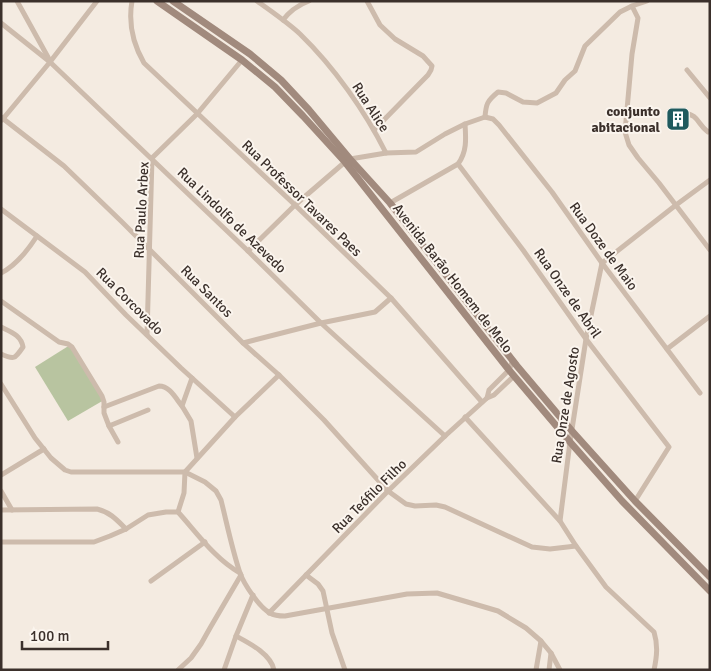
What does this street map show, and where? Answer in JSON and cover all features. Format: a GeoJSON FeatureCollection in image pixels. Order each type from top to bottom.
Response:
{"type":"FeatureCollection","features":[{"type":"Feature","properties":{"kind":"main road","name":"Avenida Barão Homem de Melo"},"geometry":{"type":"LineString","coordinates":[[158,1],[242,60],[274,87],[367,178],[390,203],[513,360],[572,431],[635,501],[710,577]]}},
{"type":"Feature","properties":{"kind":"main road","name":"Avenida Barão Homem de Melo"},"geometry":{"type":"LineString","coordinates":[[173,1],[250,54],[281,80],[309,110],[512,373],[622,501],[710,591]]}},
{"type":"Feature","properties":{"kind":"main road"},"geometry":{"type":"LineString","coordinates":[[622,501],[630,505],[635,501]]}},
{"type":"Feature","properties":{"kind":"street"},"geometry":{"type":"LineString","coordinates":[[17,1],[50,62]]}},
{"type":"Feature","properties":{"kind":"street"},"geometry":{"type":"LineString","coordinates":[[2,119],[50,62],[97,1]]}},
{"type":"Feature","properties":{"kind":"street","name":"Rua Alice"},"geometry":{"type":"LineString","coordinates":[[257,1],[300,34],[327,63],[374,130],[386,153],[416,152],[445,134],[485,117]]}},
{"type":"Feature","properties":{"kind":"street"},"geometry":{"type":"LineString","coordinates":[[283,20],[289,12],[302,3],[309,1]]}},
{"type":"Feature","properties":{"kind":"street"},"geometry":{"type":"LineString","coordinates":[[367,1],[380,25],[395,39],[423,56],[432,66],[428,75],[374,130]]}},
{"type":"Feature","properties":{"kind":"street"},"geometry":{"type":"LineString","coordinates":[[485,117],[486,106],[490,99],[498,92],[506,93],[523,102],[537,103],[556,93],[565,80],[575,71],[585,46],[620,12],[647,1]]}},
{"type":"Feature","properties":{"kind":"street","name":"Rua Professor Tavares Paes"},"geometry":{"type":"LineString","coordinates":[[132,2],[133,40],[144,63],[391,298],[485,400]]}},
{"type":"Feature","properties":{"kind":"street"},"geometry":{"type":"LineString","coordinates":[[632,6],[638,18],[632,54],[625,132],[629,145],[710,250]]}},
{"type":"Feature","properties":{"kind":"street","name":"Rua Lindolfo de Azevedo"},"geometry":{"type":"LineString","coordinates":[[1,23],[50,62],[248,250],[320,322],[444,436]]}},
{"type":"Feature","properties":{"kind":"street","name":"Rua Paulo Arbex"},"geometry":{"type":"LineString","coordinates":[[147,335],[152,158],[197,114],[242,60]]}},
{"type":"Feature","properties":{"kind":"street"},"geometry":{"type":"LineString","coordinates":[[687,70],[710,98]]}},
{"type":"Feature","properties":{"kind":"street"},"geometry":{"type":"LineString","coordinates":[[684,112],[693,115],[705,130],[710,131]]}},
{"type":"Feature","properties":{"kind":"street","name":"Rua Doze de Maio"},"geometry":{"type":"LineString","coordinates":[[485,117],[493,119],[499,125],[552,192],[602,263],[700,393]]}},
{"type":"Feature","properties":{"kind":"street","name":"Rua Santos"},"geometry":{"type":"LineString","coordinates":[[2,119],[64,166],[150,249],[243,344],[324,420],[388,491],[406,504],[446,507],[532,547],[576,546]]}},
{"type":"Feature","properties":{"kind":"street"},"geometry":{"type":"LineString","coordinates":[[390,203],[458,164],[465,150],[465,124]]}},
{"type":"Feature","properties":{"kind":"street"},"geometry":{"type":"LineString","coordinates":[[248,250],[295,205],[348,160],[386,153]]}},
{"type":"Feature","properties":{"kind":"street","name":"Rua Onze de Abril"},"geometry":{"type":"LineString","coordinates":[[458,164],[523,250],[586,339],[668,446],[635,501]]}},
{"type":"Feature","properties":{"kind":"street"},"geometry":{"type":"LineString","coordinates":[[602,263],[710,180]]}},
{"type":"Feature","properties":{"kind":"street","name":"Rua Corcovado"},"geometry":{"type":"LineString","coordinates":[[1,209],[85,272],[147,335],[235,417]]}},
{"type":"Feature","properties":{"kind":"street"},"geometry":{"type":"LineString","coordinates":[[1,273],[27,252],[37,236]]}},
{"type":"Feature","properties":{"kind":"street","name":"Rua Onze de Agosto"},"geometry":{"type":"LineString","coordinates":[[560,522],[586,339],[602,263]]}},
{"type":"Feature","properties":{"kind":"street"},"geometry":{"type":"LineString","coordinates":[[243,344],[320,322],[375,312],[391,298]]}},
{"type":"Feature","properties":{"kind":"street"},"geometry":{"type":"LineString","coordinates":[[1,301],[59,342],[70,345],[102,396],[104,412],[118,442]]}},
{"type":"Feature","properties":{"kind":"street"},"geometry":{"type":"LineString","coordinates":[[667,349],[710,316]]}},
{"type":"Feature","properties":{"kind":"street"},"geometry":{"type":"LineString","coordinates":[[1,327],[18,336],[23,347],[17,357],[14,358],[1,354]]}},
{"type":"Feature","properties":{"kind":"street"},"geometry":{"type":"LineString","coordinates":[[512,373],[513,360]]}},
{"type":"Feature","properties":{"kind":"street","name":"Rua Teófilo Filho"},"geometry":{"type":"LineString","coordinates":[[269,612],[444,436],[485,400],[489,390],[512,373]]}},
{"type":"Feature","properties":{"kind":"street"},"geometry":{"type":"LineString","coordinates":[[178,512],[184,493],[185,472],[235,417],[279,376]]}},
{"type":"Feature","properties":{"kind":"street"},"geometry":{"type":"LineString","coordinates":[[182,406],[192,378]]}},
{"type":"Feature","properties":{"kind":"street"},"geometry":{"type":"LineString","coordinates":[[1,384],[35,438],[51,458],[65,470],[71,472],[125,473],[185,472],[205,482],[216,491],[221,500],[241,574],[253,595],[263,608],[269,612],[277,616],[286,616],[407,594],[437,593],[498,611],[526,628],[551,653],[560,670]]}},
{"type":"Feature","properties":{"kind":"street"},"geometry":{"type":"LineString","coordinates":[[104,407],[159,386],[167,388],[182,406],[191,421],[197,458]]}},
{"type":"Feature","properties":{"kind":"street"},"geometry":{"type":"LineString","coordinates":[[109,426],[148,410]]}},
{"type":"Feature","properties":{"kind":"street"},"geometry":{"type":"LineString","coordinates":[[465,418],[560,522],[606,587],[654,632],[657,642],[654,670]]}},
{"type":"Feature","properties":{"kind":"street"},"geometry":{"type":"LineString","coordinates":[[1,475],[44,449]]}},
{"type":"Feature","properties":{"kind":"street"},"geometry":{"type":"LineString","coordinates":[[1,491],[12,510]]}},
{"type":"Feature","properties":{"kind":"street"},"geometry":{"type":"LineString","coordinates":[[1,510],[97,509],[112,515],[126,529]]}},
{"type":"Feature","properties":{"kind":"street"},"geometry":{"type":"LineString","coordinates":[[1,542],[94,542],[126,529],[148,515],[178,512],[231,568],[241,574]]}},
{"type":"Feature","properties":{"kind":"street"},"geometry":{"type":"LineString","coordinates":[[151,581],[205,542]]}},
{"type":"Feature","properties":{"kind":"street"},"geometry":{"type":"LineString","coordinates":[[178,670],[191,658],[201,644],[241,574]]}},
{"type":"Feature","properties":{"kind":"street"},"geometry":{"type":"LineString","coordinates":[[306,575],[318,584],[326,599],[326,609],[332,633],[345,670]]}},
{"type":"Feature","properties":{"kind":"street"},"geometry":{"type":"LineString","coordinates":[[224,670],[253,595]]}},
{"type":"Feature","properties":{"kind":"street"},"geometry":{"type":"LineString","coordinates":[[236,636],[252,644],[263,653],[271,662],[274,670]]}},
{"type":"Feature","properties":{"kind":"street"},"geometry":{"type":"LineString","coordinates":[[536,670],[541,641]]}},
{"type":"Feature","properties":{"kind":"street"},"geometry":{"type":"LineString","coordinates":[[548,670],[551,653]]}},
{"type":"Feature","properties":{"kind":"green space"},"geometry":{"type":"Polygon","coordinates":[[[70,345],[104,400],[68,421],[35,367],[70,345]]]}},
{"type":"Feature","properties":{"kind":"place","name":"conjunto abitacional"},"geometry":{"type":"Point","coordinates":[678,119]}}]}
